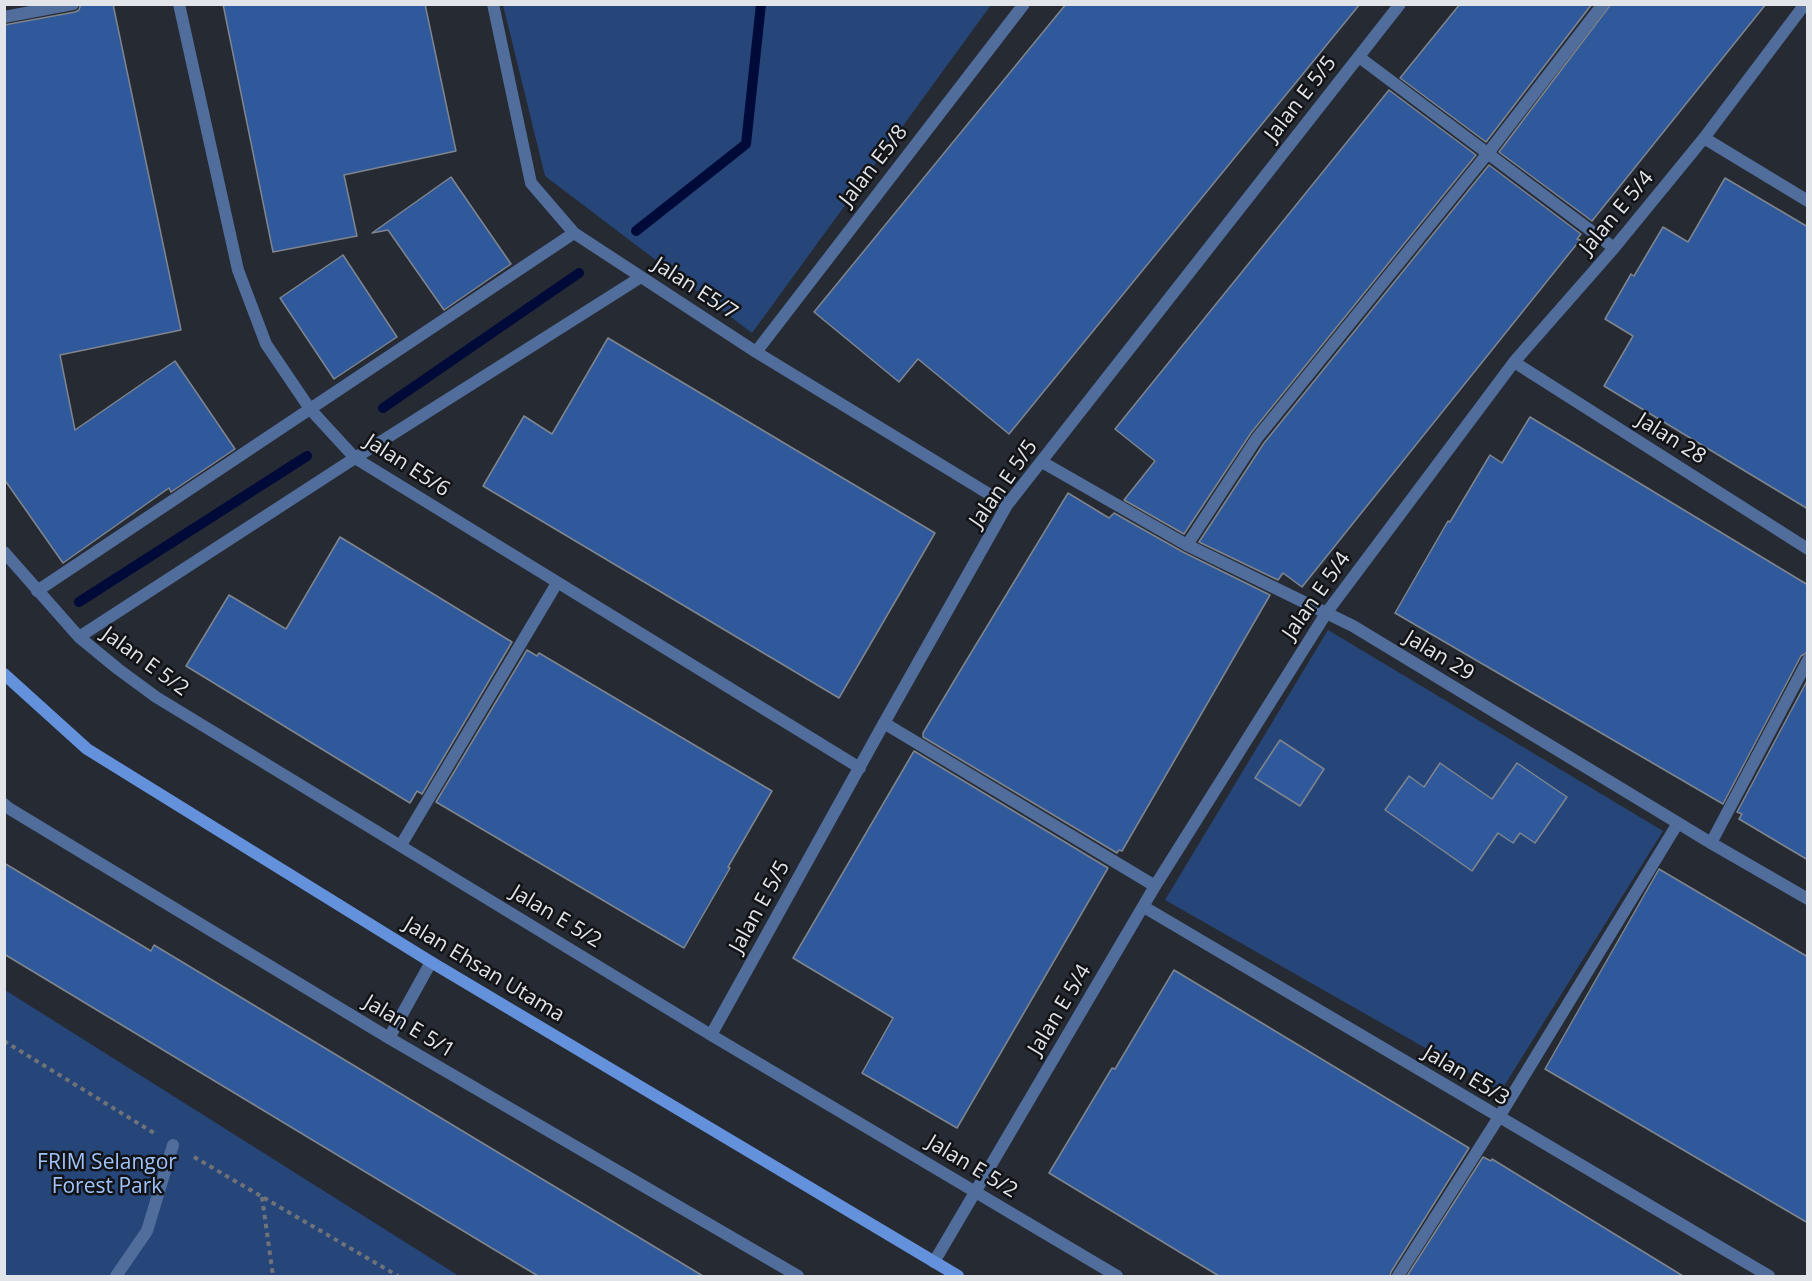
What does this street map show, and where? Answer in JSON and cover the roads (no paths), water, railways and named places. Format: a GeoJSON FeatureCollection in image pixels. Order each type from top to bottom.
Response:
{"type":"FeatureCollection","features":[{"type":"Feature","properties":{"kind":"street"},"geometry":{"type":"LineString","coordinates":[[4,17],[73,4]]}},
{"type":"Feature","properties":{"kind":"street","name":"Jalan E5/6"},"geometry":{"type":"LineString","coordinates":[[178,4],[238,270],[266,344],[310,409],[355,458],[556,584],[860,768]]}},
{"type":"Feature","properties":{"kind":"street","name":"Jalan E5/7"},"geometry":{"type":"LineString","coordinates":[[494,4],[531,183],[574,232],[756,352],[1007,506]]}},
{"type":"Feature","properties":{"kind":"street","name":"Jalan E5/8"},"geometry":{"type":"LineString","coordinates":[[756,352],[1024,4]]}},
{"type":"Feature","properties":{"kind":"street","name":"Jalan E 5/5"},"geometry":{"type":"LineString","coordinates":[[711,1035],[1007,506],[1400,4]]}},
{"type":"Feature","properties":{"kind":"street"},"geometry":{"type":"LineString","coordinates":[[1187,545],[1257,438],[1488,153],[1603,4]]}},
{"type":"Feature","properties":{"kind":"street","name":"Jalan E 5/4"},"geometry":{"type":"LineString","coordinates":[[934,1262],[1155,886],[1327,612],[1514,362],[1614,248],[1704,138],[1805,4]]}},
{"type":"Feature","properties":{"kind":"street"},"geometry":{"type":"LineString","coordinates":[[1359,57],[1614,248]]}},
{"type":"Feature","properties":{"kind":"street"},"geometry":{"type":"LineString","coordinates":[[1704,138],[1808,201]]}},
{"type":"Feature","properties":{"kind":"street"},"geometry":{"type":"LineString","coordinates":[[37,591],[574,232]]}},
{"type":"Feature","properties":{"kind":"street"},"geometry":{"type":"LineString","coordinates":[[79,637],[355,458],[641,277]]}},
{"type":"Feature","properties":{"kind":"street","name":"Jalan 28"},"geometry":{"type":"LineString","coordinates":[[1514,362],[1808,549]]}},
{"type":"Feature","properties":{"kind":"street","name":"Jalan 29"},"geometry":{"type":"LineString","coordinates":[[1042,462],[1187,545],[1327,612],[1710,843],[1808,899]]}},
{"type":"Feature","properties":{"kind":"street","name":"Jalan E 5/2"},"geometry":{"type":"LineString","coordinates":[[4,552],[79,637],[156,697],[711,1035],[1117,1276]]}},
{"type":"Feature","properties":{"kind":"street"},"geometry":{"type":"LineString","coordinates":[[401,845],[556,584]]}},
{"type":"Feature","properties":{"kind":"street"},"geometry":{"type":"LineString","coordinates":[[1710,843],[1808,660]]}},
{"type":"Feature","properties":{"kind":"street","name":"Jalan Ehsan Utama"},"geometry":{"type":"LineString","coordinates":[[4,674],[87,749],[431,962],[958,1276]]}},
{"type":"Feature","properties":{"kind":"street"},"geometry":{"type":"LineString","coordinates":[[884,723],[1155,886]]}},
{"type":"Feature","properties":{"kind":"street","name":"Jalan E 5/1"},"geometry":{"type":"LineString","coordinates":[[4,804],[389,1038],[798,1276]]}},
{"type":"Feature","properties":{"kind":"street"},"geometry":{"type":"LineString","coordinates":[[1398,1276],[1498,1118],[1678,823]]}},
{"type":"Feature","properties":{"kind":"street","name":"Jalan E5/3"},"geometry":{"type":"LineString","coordinates":[[1144,908],[1769,1276]]}},
{"type":"Feature","properties":{"kind":"street"},"geometry":{"type":"LineString","coordinates":[[389,1038],[431,962]]}},
{"type":"Feature","properties":{"kind":"street"},"geometry":{"type":"LineString","coordinates":[[116,1276],[147,1231],[173,1145]]}},
{"type":"Feature","properties":{"kind":"waterway"},"geometry":{"type":"LineString","coordinates":[[636,231],[746,144],[761,4]]}},
{"type":"Feature","properties":{"kind":"waterway"},"geometry":{"type":"LineString","coordinates":[[383,408],[579,273]]}},
{"type":"Feature","properties":{"kind":"waterway"},"geometry":{"type":"LineString","coordinates":[[79,602],[307,456]]}},
{"type":"Feature","properties":{"kind":"park label","name":"FRIM Selangor Forest Park"},"geometry":{"type":"Point","coordinates":[107,1175]}}]}
